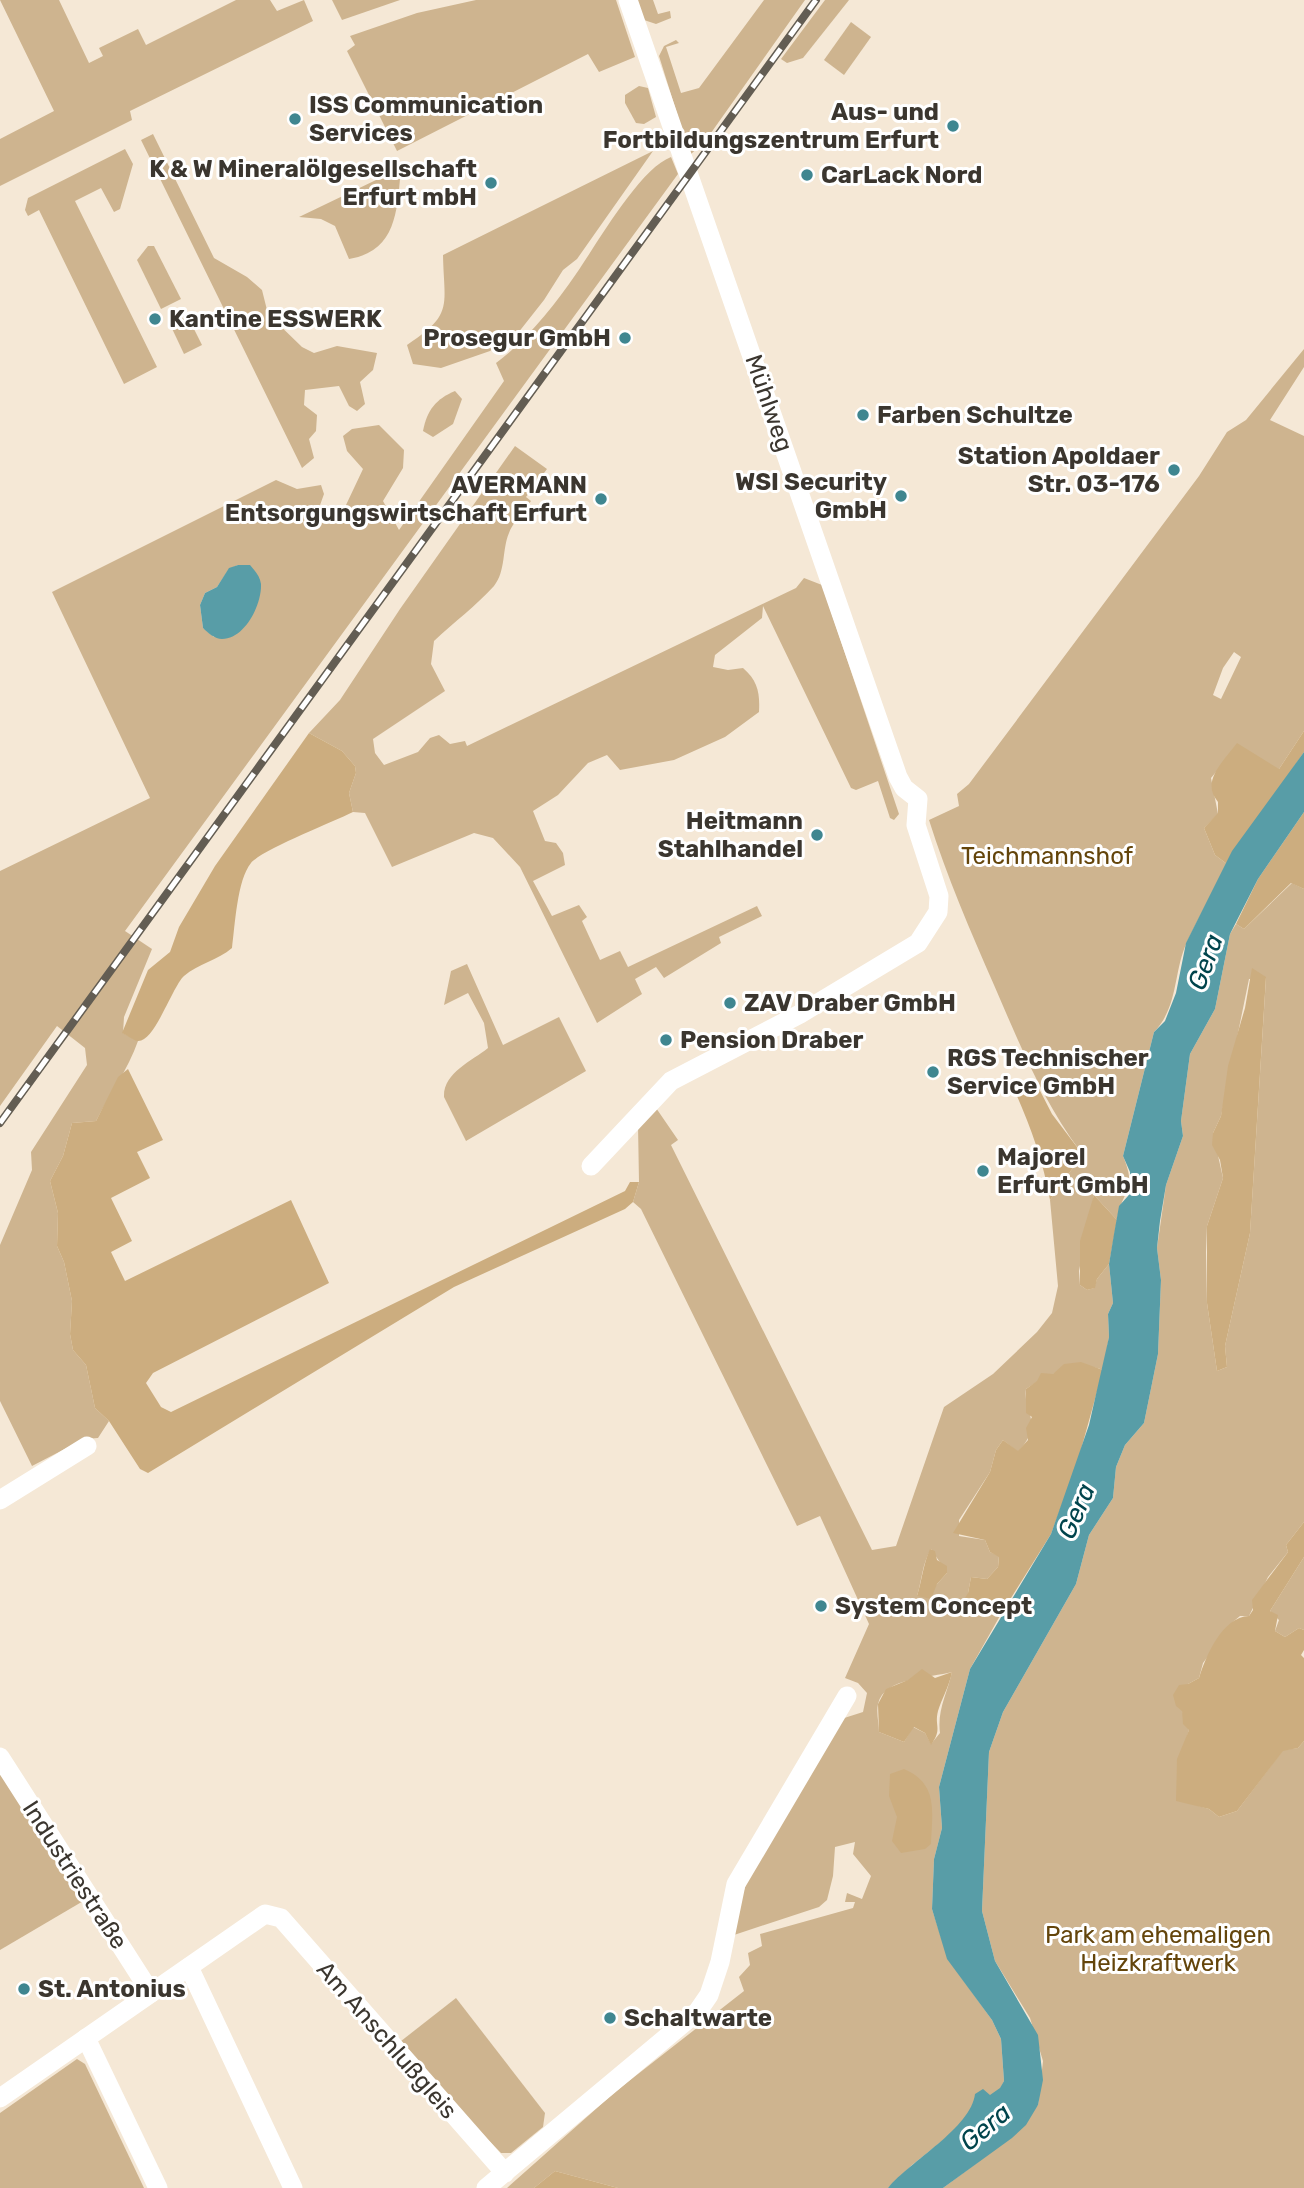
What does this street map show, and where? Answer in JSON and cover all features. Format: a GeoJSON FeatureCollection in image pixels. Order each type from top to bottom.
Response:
{"type":"FeatureCollection","features":[{"type":"Feature","properties":{"kind":"street","name":"Mühlweg"},"geometry":{"type":"LineString","coordinates":[[591,1166],[671,1081],[800,1014],[918,943],[938,912],[939,896],[916,825],[918,799],[904,788],[898,777],[628,0]]}},
{"type":"Feature","properties":{"kind":"street"},"geometry":{"type":"LineString","coordinates":[[0,1500],[86,1446]]}},
{"type":"Feature","properties":{"kind":"street"},"geometry":{"type":"LineString","coordinates":[[486,2188],[698,2011],[709,1995],[720,1962],[736,1884],[847,1696]]}},
{"type":"Feature","properties":{"kind":"street","name":"Industriestraße"},"geometry":{"type":"LineString","coordinates":[[0,1757],[151,1993]]}},
{"type":"Feature","properties":{"kind":"street","name":"Am Anschlußgleis"},"geometry":{"type":"LineString","coordinates":[[189,1967],[265,1914],[281,1917],[505,2173]]}},
{"type":"Feature","properties":{"kind":"street"},"geometry":{"type":"LineString","coordinates":[[0,2098],[189,1967],[293,2188]]}},
{"type":"Feature","properties":{"kind":"street"},"geometry":{"type":"LineString","coordinates":[[86,2038],[158,2188]]}},
{"type":"Feature","properties":{"kind":"green space"},"geometry":{"type":"Polygon","coordinates":[[[0,0],[59,0],[89,63],[103,56],[99,48],[138,29],[146,45],[236,0],[270,0],[277,11],[304,0],[313,21],[130,111],[132,120],[0,186],[0,139],[54,111],[0,0]]]}},
{"type":"Feature","properties":{"kind":"green space"},"geometry":{"type":"Polygon","coordinates":[[[332,0],[400,0],[342,20],[332,0]]]}},
{"type":"Feature","properties":{"kind":"green space"},"geometry":{"type":"Polygon","coordinates":[[[476,0],[616,0],[635,57],[599,72],[588,54],[397,151],[347,51],[355,45],[350,36],[417,13],[476,0]]]}},
{"type":"Feature","properties":{"kind":"green space"},"geometry":{"type":"Polygon","coordinates":[[[637,0],[653,0],[658,14],[670,11],[671,18],[656,24],[644,20],[637,0]]]}},
{"type":"Feature","properties":{"kind":"green space"},"geometry":{"type":"Polygon","coordinates":[[[764,0],[805,0],[706,140],[690,155],[659,56],[664,46],[676,40],[679,43],[666,47],[681,93],[699,88],[764,0]]]}},
{"type":"Feature","properties":{"kind":"green space"},"geometry":{"type":"Polygon","coordinates":[[[825,0],[849,0],[803,58],[787,63],[781,59],[825,0]]]}},
{"type":"Feature","properties":{"kind":"green space"},"geometry":{"type":"Polygon","coordinates":[[[851,22],[871,37],[844,75],[824,60],[851,22]]]}},
{"type":"Feature","properties":{"kind":"green space"},"geometry":{"type":"Polygon","coordinates":[[[639,86],[648,88],[656,117],[644,124],[636,123],[625,103],[625,95],[639,86]]]}},
{"type":"Feature","properties":{"kind":"green space"},"geometry":{"type":"Polygon","coordinates":[[[153,134],[214,258],[247,277],[262,290],[268,314],[302,347],[314,353],[337,346],[377,353],[373,370],[360,382],[365,404],[357,411],[349,406],[339,386],[305,390],[304,405],[317,415],[316,431],[309,439],[314,458],[302,468],[141,140],[153,134]]]}},
{"type":"Feature","properties":{"kind":"green space"},"geometry":{"type":"Polygon","coordinates":[[[125,149],[133,164],[120,209],[114,212],[101,188],[75,201],[157,367],[124,384],[39,210],[28,216],[25,210],[28,198],[125,149]]]}},
{"type":"Feature","properties":{"kind":"green space"},"geometry":{"type":"Polygon","coordinates":[[[653,151],[577,259],[563,270],[518,333],[490,351],[441,368],[413,364],[407,345],[433,325],[443,308],[443,255],[653,151]]]}},
{"type":"Feature","properties":{"kind":"green space"},"geometry":{"type":"Polygon","coordinates":[[[671,157],[678,174],[125,931],[152,949],[124,1017],[123,1033],[138,1041],[96,1121],[72,1123],[63,1156],[50,1181],[58,1213],[57,1246],[64,1262],[72,1301],[70,1334],[73,1350],[86,1365],[95,1408],[109,1421],[98,1438],[84,1439],[32,1466],[0,1401],[0,1245],[32,1170],[31,1152],[87,1065],[85,1048],[57,1026],[0,1106],[0,871],[150,798],[52,592],[276,480],[297,489],[321,485],[324,494],[319,508],[339,513],[346,505],[363,469],[347,451],[343,436],[352,429],[379,425],[404,450],[403,468],[383,501],[399,530],[504,381],[496,363],[529,333],[549,310],[632,191],[659,164],[671,157]],[[238,565],[229,569],[217,587],[205,593],[200,605],[203,628],[214,637],[250,565],[238,565]]]}},
{"type":"Feature","properties":{"kind":"green space"},"geometry":{"type":"Polygon","coordinates":[[[401,168],[392,225],[377,247],[365,254],[349,259],[335,226],[321,219],[299,217],[401,168]]]}},
{"type":"Feature","properties":{"kind":"green space"},"geometry":{"type":"Polygon","coordinates":[[[148,246],[154,246],[181,299],[161,309],[137,260],[148,246]]]}},
{"type":"Feature","properties":{"kind":"green space"},"geometry":{"type":"Polygon","coordinates":[[[185,311],[202,345],[184,354],[168,320],[185,311]]]}},
{"type":"Feature","properties":{"kind":"green space","name":"Teichmannshof"},"geometry":{"type":"Polygon","coordinates":[[[1304,349],[1304,367],[1270,420],[1304,436],[1304,731],[1279,769],[1221,766],[1211,778],[1218,814],[1204,828],[1215,855],[1227,864],[1187,942],[1168,1011],[1154,1032],[1123,1156],[1129,1177],[1128,1190],[1117,1220],[1094,1195],[1079,1271],[1080,1285],[1087,1290],[1094,1288],[1097,1279],[1109,1264],[1113,1303],[1108,1314],[1109,1337],[1103,1370],[1084,1367],[1063,1370],[1026,1389],[1032,1426],[1026,1442],[1018,1452],[1003,1440],[996,1450],[990,1472],[959,1520],[959,1536],[985,1540],[990,1552],[999,1556],[998,1567],[987,1579],[971,1577],[968,1593],[971,1611],[975,1603],[986,1604],[992,1613],[1001,1614],[970,1669],[939,1787],[942,1828],[934,1859],[932,1909],[948,1959],[992,2020],[1001,2039],[1004,2081],[996,2098],[912,2165],[888,2188],[618,2188],[555,2171],[534,2188],[507,2188],[615,2092],[744,1991],[739,1977],[750,1965],[748,1953],[762,1946],[760,1934],[853,1908],[855,1902],[845,1902],[847,1893],[862,1899],[871,1876],[853,1854],[855,1842],[835,1847],[833,1876],[827,1900],[819,1907],[734,1935],[731,1930],[747,1881],[838,1720],[863,1712],[867,1693],[858,1683],[845,1678],[869,1624],[820,1516],[797,1526],[641,1209],[633,1202],[639,1182],[638,1125],[654,1105],[678,1140],[671,1145],[872,1550],[896,1546],[944,1407],[993,1374],[1037,1332],[1052,1313],[1058,1286],[1050,1200],[1077,1162],[1080,1151],[1054,1111],[1022,1049],[959,903],[929,820],[959,806],[957,794],[969,784],[1199,476],[1227,432],[1246,420],[1304,349]],[[1234,652],[1223,668],[1213,695],[1221,699],[1241,657],[1234,652]],[[931,1549],[917,1596],[937,1584],[947,1573],[931,1549]],[[952,1672],[909,1680],[889,1688],[882,1695],[877,1714],[879,1732],[904,1742],[913,1727],[925,1733],[931,1744],[940,1733],[941,1709],[952,1672]]]}},
{"type":"Feature","properties":{"kind":"green space"},"geometry":{"type":"Polygon","coordinates":[[[455,391],[462,399],[453,424],[433,437],[423,431],[433,406],[455,391]]]}},
{"type":"Feature","properties":{"kind":"green space"},"geometry":{"type":"Polygon","coordinates":[[[515,446],[547,469],[526,497],[531,501],[511,529],[498,580],[434,641],[431,664],[445,691],[373,739],[375,753],[384,765],[418,752],[430,738],[439,735],[450,744],[465,741],[467,746],[796,588],[804,578],[822,585],[899,814],[894,820],[890,818],[878,781],[856,790],[851,788],[763,606],[762,618],[715,655],[713,667],[728,670],[743,668],[757,688],[759,712],[725,737],[674,760],[620,770],[607,755],[588,763],[558,795],[533,811],[545,841],[556,843],[563,853],[565,865],[533,881],[552,916],[579,905],[587,917],[582,921],[600,960],[620,951],[628,967],[757,906],[762,916],[719,937],[721,943],[664,978],[656,967],[635,979],[642,994],[597,1023],[520,867],[493,838],[474,833],[392,867],[365,813],[353,812],[349,793],[356,773],[355,766],[342,751],[309,733],[340,700],[400,609],[515,446]]]}},
{"type":"Feature","properties":{"kind":"green space","name":"Park am ehemaligen Heizkraftwerk"},"geometry":{"type":"Polygon","coordinates":[[[1292,883],[1304,889],[1304,1522],[1286,1545],[1288,1552],[1268,1577],[1249,1616],[1240,1616],[1234,1621],[1203,1663],[1199,1678],[1188,1684],[1182,1711],[1189,1730],[1177,1768],[1182,1801],[1209,1809],[1219,1817],[1237,1811],[1283,1750],[1298,1748],[1304,1741],[1304,2188],[943,2188],[978,2162],[1038,2105],[1043,2061],[1030,2018],[995,1961],[982,1911],[989,1752],[1003,1712],[1076,1584],[1089,1535],[1113,1498],[1116,1467],[1125,1445],[1144,1423],[1158,1354],[1161,1280],[1157,1248],[1166,1185],[1183,1136],[1181,1121],[1190,1054],[1215,1009],[1230,934],[1236,924],[1244,929],[1292,883]],[[1266,978],[1249,979],[1221,1116],[1213,1133],[1223,1178],[1207,1226],[1206,1252],[1207,1303],[1217,1371],[1227,1367],[1225,1346],[1250,1233],[1266,978]]]}},
{"type":"Feature","properties":{"kind":"green space"},"geometry":{"type":"Polygon","coordinates":[[[467,964],[503,1045],[559,1017],[586,1071],[466,1141],[444,1097],[445,1089],[453,1074],[488,1048],[484,1023],[468,993],[444,1005],[451,971],[467,964]]]}},
{"type":"Feature","properties":{"kind":"green space"},"geometry":{"type":"Polygon","coordinates":[[[1304,1557],[1304,1630],[1299,1628],[1285,1637],[1275,1631],[1279,1620],[1270,1611],[1304,1557]]]}},
{"type":"Feature","properties":{"kind":"green space"},"geometry":{"type":"Polygon","coordinates":[[[0,1763],[85,1900],[0,1950],[0,1763]]]}},
{"type":"Feature","properties":{"kind":"green space"},"geometry":{"type":"Polygon","coordinates":[[[456,1998],[545,2113],[543,2127],[511,2153],[501,2153],[396,2045],[456,1998]]]}},
{"type":"Feature","properties":{"kind":"green space"},"geometry":{"type":"Polygon","coordinates":[[[77,2059],[85,2064],[144,2188],[0,2188],[0,2113],[77,2059]]]}},
{"type":"Feature","properties":{"kind":"shaded area"},"geometry":{"type":"Polygon","coordinates":[[[1304,731],[1304,752],[1227,864],[1215,855],[1204,828],[1218,813],[1218,802],[1212,786],[1216,771],[1237,743],[1279,769],[1304,731]]]}},
{"type":"Feature","properties":{"kind":"shaded area"},"geometry":{"type":"Polygon","coordinates":[[[309,733],[342,751],[355,766],[356,773],[349,793],[353,812],[283,844],[251,863],[240,892],[232,948],[184,976],[156,1025],[143,1040],[137,1041],[122,1033],[148,970],[170,952],[179,927],[215,866],[309,733]]]}},
{"type":"Feature","properties":{"kind":"shaded area"},"geometry":{"type":"Polygon","coordinates":[[[1304,812],[1304,889],[1291,883],[1244,929],[1236,924],[1258,879],[1304,812]]]}},
{"type":"Feature","properties":{"kind":"shaded area"},"geometry":{"type":"Polygon","coordinates":[[[1252,968],[1266,977],[1250,1233],[1225,1346],[1227,1367],[1217,1371],[1207,1303],[1207,1226],[1223,1178],[1220,1160],[1212,1145],[1213,1133],[1221,1116],[1228,1066],[1245,1008],[1252,968]]]}},
{"type":"Feature","properties":{"kind":"shaded area"},"geometry":{"type":"Polygon","coordinates":[[[128,1069],[163,1140],[137,1152],[150,1178],[111,1198],[132,1241],[111,1252],[125,1281],[291,1200],[329,1283],[153,1373],[146,1383],[161,1407],[171,1412],[625,1191],[630,1182],[639,1182],[633,1202],[625,1209],[454,1287],[148,1473],[140,1469],[109,1421],[95,1408],[86,1365],[73,1350],[70,1334],[72,1301],[64,1262],[57,1246],[58,1213],[50,1181],[63,1156],[72,1123],[96,1121],[118,1077],[128,1069]]]}},
{"type":"Feature","properties":{"kind":"shaded area"},"geometry":{"type":"Polygon","coordinates":[[[1034,1079],[1052,1114],[1080,1151],[1077,1162],[1050,1200],[1035,1143],[1013,1087],[1023,1088],[1034,1079]]]}},
{"type":"Feature","properties":{"kind":"shaded area"},"geometry":{"type":"Polygon","coordinates":[[[1094,1195],[1117,1220],[1109,1264],[1097,1279],[1095,1288],[1087,1290],[1080,1285],[1080,1241],[1094,1195]]]}},
{"type":"Feature","properties":{"kind":"shaded area"},"geometry":{"type":"Polygon","coordinates":[[[1081,1362],[1103,1370],[1077,1464],[1051,1534],[1001,1614],[992,1613],[986,1604],[976,1603],[963,1617],[958,1610],[968,1593],[971,1577],[987,1579],[998,1567],[999,1557],[990,1552],[985,1540],[953,1533],[990,1472],[996,1450],[1003,1440],[1018,1451],[1028,1440],[1026,1428],[1032,1417],[1026,1413],[1026,1389],[1037,1381],[1041,1373],[1053,1374],[1064,1364],[1081,1362]]]}},
{"type":"Feature","properties":{"kind":"shaded area"},"geometry":{"type":"Polygon","coordinates":[[[1304,1522],[1304,1557],[1270,1611],[1278,1615],[1275,1631],[1285,1637],[1299,1628],[1304,1630],[1304,1650],[1301,1655],[1304,1658],[1304,1741],[1298,1748],[1283,1751],[1237,1811],[1219,1817],[1209,1809],[1176,1801],[1177,1759],[1189,1730],[1183,1724],[1182,1711],[1176,1706],[1173,1695],[1179,1685],[1199,1678],[1216,1639],[1223,1630],[1239,1618],[1249,1616],[1253,1610],[1252,1600],[1288,1552],[1286,1545],[1304,1522]]]}},
{"type":"Feature","properties":{"kind":"shaded area"},"geometry":{"type":"Polygon","coordinates":[[[930,1549],[935,1551],[937,1560],[947,1566],[947,1573],[937,1584],[931,1599],[917,1596],[930,1549]]]}},
{"type":"Feature","properties":{"kind":"shaded area"},"geometry":{"type":"Polygon","coordinates":[[[922,1669],[935,1678],[952,1672],[938,1711],[937,1731],[931,1745],[925,1733],[914,1727],[904,1742],[879,1732],[878,1704],[886,1689],[908,1680],[922,1669]]]}},
{"type":"Feature","properties":{"kind":"shaded area"},"geometry":{"type":"Polygon","coordinates":[[[904,1769],[915,1775],[928,1791],[932,1821],[931,1844],[925,1849],[901,1853],[892,1841],[897,1817],[889,1796],[890,1774],[904,1769]]]}},
{"type":"Feature","properties":{"kind":"shaded area"},"geometry":{"type":"Polygon","coordinates":[[[555,2171],[618,2188],[534,2188],[555,2171]]]}},
{"type":"Feature","properties":{"kind":"water"},"geometry":{"type":"Polygon","coordinates":[[[250,565],[258,576],[261,584],[259,601],[245,627],[230,637],[219,639],[203,628],[200,605],[205,593],[217,587],[229,568],[250,565]]]}},
{"type":"Feature","properties":{"kind":"water","name":"Gera"},"geometry":{"type":"Polygon","coordinates":[[[1304,752],[1304,812],[1258,879],[1230,934],[1215,1009],[1190,1054],[1181,1121],[1183,1136],[1166,1185],[1160,1221],[1157,1248],[1161,1280],[1158,1354],[1144,1423],[1125,1445],[1116,1467],[1113,1498],[1089,1535],[1076,1584],[1003,1712],[989,1752],[982,1911],[995,1961],[1038,2035],[1043,2080],[1038,2105],[1026,2125],[1012,2138],[943,2188],[888,2188],[952,2132],[971,2107],[975,2094],[983,2089],[990,2095],[1000,2088],[1004,2081],[1001,2039],[992,2020],[947,1959],[932,1909],[934,1859],[942,1828],[939,1787],[970,1669],[1051,1534],[1089,1425],[1109,1337],[1108,1314],[1113,1303],[1109,1264],[1114,1234],[1119,1206],[1128,1196],[1130,1186],[1130,1172],[1123,1156],[1154,1032],[1165,1021],[1176,993],[1186,943],[1232,851],[1304,752]]]}},
{"type":"Feature","properties":{"kind":"railway"},"geometry":{"type":"LineString","coordinates":[[0,1123],[816,0]]}},
{"type":"Feature","properties":{"kind":"place","name":"ISS Communication Services"},"geometry":{"type":"Point","coordinates":[295,119]}},
{"type":"Feature","properties":{"kind":"place","name":"Aus- und Fortbildungszentrum Erfurt"},"geometry":{"type":"Point","coordinates":[953,126]}},
{"type":"Feature","properties":{"kind":"place","name":"CarLack Nord"},"geometry":{"type":"Point","coordinates":[807,175]}},
{"type":"Feature","properties":{"kind":"place","name":"K & W Mineralölgesellschaft Erfurt mbH"},"geometry":{"type":"Point","coordinates":[491,183]}},
{"type":"Feature","properties":{"kind":"place","name":"Kantine ESSWERK"},"geometry":{"type":"Point","coordinates":[155,319]}},
{"type":"Feature","properties":{"kind":"place","name":"Prosegur GmbH"},"geometry":{"type":"Point","coordinates":[625,338]}},
{"type":"Feature","properties":{"kind":"place","name":"Farben Schultze"},"geometry":{"type":"Point","coordinates":[863,415]}},
{"type":"Feature","properties":{"kind":"place","name":"Station Apoldaer Str. 03-176"},"geometry":{"type":"Point","coordinates":[1174,470]}},
{"type":"Feature","properties":{"kind":"place","name":"WSI Security GmbH"},"geometry":{"type":"Point","coordinates":[901,496]}},
{"type":"Feature","properties":{"kind":"place","name":"AVERMANN Entsorgungswirtschaft Erfurt"},"geometry":{"type":"Point","coordinates":[601,499]}},
{"type":"Feature","properties":{"kind":"place","name":"Heitmann Stahlhandel"},"geometry":{"type":"Point","coordinates":[817,835]}},
{"type":"Feature","properties":{"kind":"place","name":"ZAV Draber GmbH"},"geometry":{"type":"Point","coordinates":[730,1003]}},
{"type":"Feature","properties":{"kind":"place","name":"Pension Draber"},"geometry":{"type":"Point","coordinates":[666,1040]}},
{"type":"Feature","properties":{"kind":"place","name":"RGS Technischer Service GmbH"},"geometry":{"type":"Point","coordinates":[933,1072]}},
{"type":"Feature","properties":{"kind":"place","name":"Majorel Erfurt GmbH"},"geometry":{"type":"Point","coordinates":[983,1171]}},
{"type":"Feature","properties":{"kind":"place","name":"System Concept"},"geometry":{"type":"Point","coordinates":[821,1606]}},
{"type":"Feature","properties":{"kind":"place","name":"St. Antonius"},"geometry":{"type":"Point","coordinates":[24,1989]}},
{"type":"Feature","properties":{"kind":"place","name":"Schaltwarte"},"geometry":{"type":"Point","coordinates":[610,2018]}}]}
